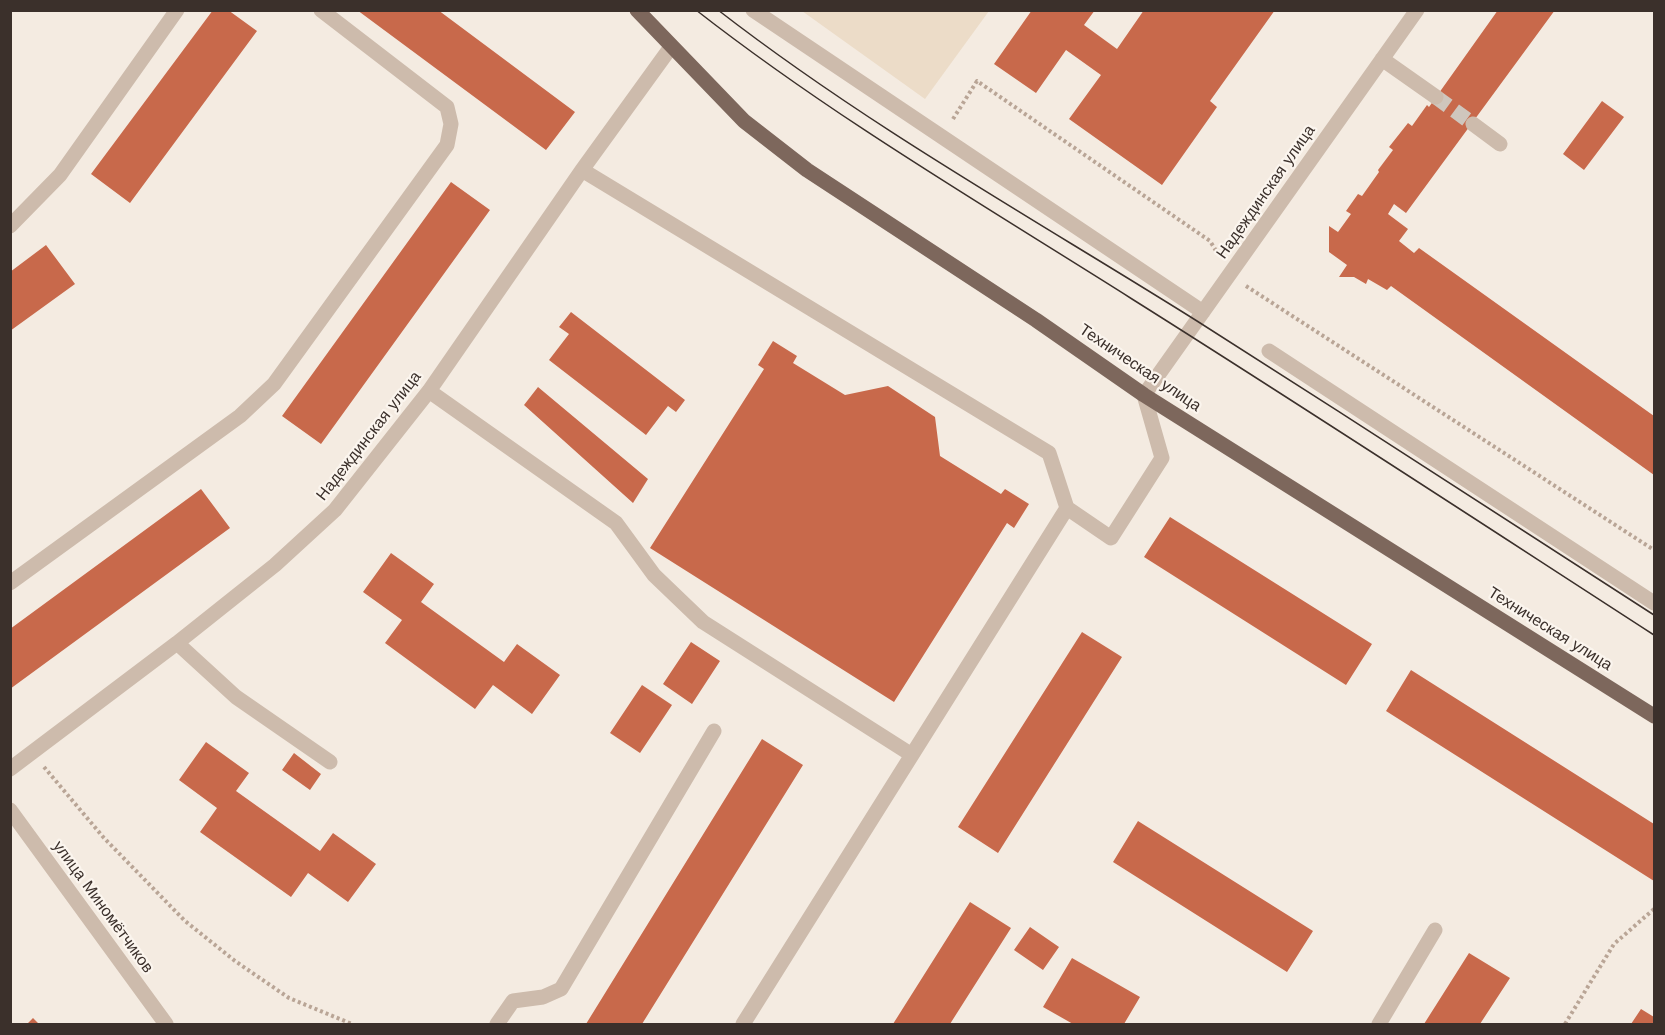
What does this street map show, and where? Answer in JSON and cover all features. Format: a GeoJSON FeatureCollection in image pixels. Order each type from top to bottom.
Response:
{"type":"FeatureCollection","features":[{"type":"Feature","properties":{"kind":"main road","name":"Техническая улица"},"geometry":{"type":"LineString","coordinates":[[637,10],[744,121],[807,170],[1036,320],[1144,395],[1654,716]]}},
{"type":"Feature","properties":{"kind":"street"},"geometry":{"type":"LineString","coordinates":[[10,226],[60,174],[177,10]]}},
{"type":"Feature","properties":{"kind":"street"},"geometry":{"type":"LineString","coordinates":[[10,583],[240,416],[274,384],[447,145],[452,124],[447,107],[321,10]]}},
{"type":"Feature","properties":{"kind":"street"},"geometry":{"type":"LineString","coordinates":[[753,10],[1203,312]]}},
{"type":"Feature","properties":{"kind":"street","name":"Надеждинская улица"},"geometry":{"type":"LineString","coordinates":[[1144,395],[1417,10]]}},
{"type":"Feature","properties":{"kind":"street","name":"Надеждинская улица"},"geometry":{"type":"LineString","coordinates":[[10,769],[177,643],[275,565],[335,510],[429,391],[582,170],[671,47]]}},
{"type":"Feature","properties":{"kind":"street"},"geometry":{"type":"LineString","coordinates":[[1382,59],[1436,98]]}},
{"type":"Feature","properties":{"kind":"street"},"geometry":{"type":"LineString","coordinates":[[1473,124],[1500,144]]}},
{"type":"Feature","properties":{"kind":"street"},"geometry":{"type":"LineString","coordinates":[[582,170],[1049,453],[1067,508],[1111,538],[1162,458],[1144,395]]}},
{"type":"Feature","properties":{"kind":"street"},"geometry":{"type":"LineString","coordinates":[[1269,351],[1654,603]]}},
{"type":"Feature","properties":{"kind":"street"},"geometry":{"type":"LineString","coordinates":[[429,391],[616,523],[654,575],[703,622],[912,755]]}},
{"type":"Feature","properties":{"kind":"street"},"geometry":{"type":"LineString","coordinates":[[743,1024],[1067,508]]}},
{"type":"Feature","properties":{"kind":"street"},"geometry":{"type":"LineString","coordinates":[[177,643],[236,697],[330,762]]}},
{"type":"Feature","properties":{"kind":"street"},"geometry":{"type":"LineString","coordinates":[[497,1024],[513,1000],[543,997],[561,989],[714,731]]}},
{"type":"Feature","properties":{"kind":"street","name":"улица Миномётчиков"},"geometry":{"type":"LineString","coordinates":[[10,810],[166,1024]]}},
{"type":"Feature","properties":{"kind":"street"},"geometry":{"type":"LineString","coordinates":[[1379,1024],[1435,930]]}},
{"type":"Feature","properties":{"kind":"path"},"geometry":{"type":"LineString","coordinates":[[950,125],[977,81],[1210,241],[1229,275],[1654,550]]}},
{"type":"Feature","properties":{"kind":"path"},"geometry":{"type":"LineString","coordinates":[[34,752],[50,776],[104,838],[185,921],[235,961],[289,998],[352,1024]]}},
{"type":"Feature","properties":{"kind":"path"},"geometry":{"type":"LineString","coordinates":[[1565,1024],[1614,944],[1654,909]]}},
{"type":"Feature","properties":{"kind":"shaded area"},"geometry":{"type":"Polygon","coordinates":[[[802,11],[989,11],[925,99],[802,11]]]}},
{"type":"Feature","properties":{"kind":"building"},"geometry":{"type":"Polygon","coordinates":[[[213,10],[228,10],[257,31],[130,203],[91,174],[213,10]]]}},
{"type":"Feature","properties":{"kind":"building"},"geometry":{"type":"Polygon","coordinates":[[[357,10],[438,10],[575,112],[546,150],[357,10]]]}},
{"type":"Feature","properties":{"kind":"building"},"geometry":{"type":"Polygon","coordinates":[[[1032,10],[1095,10],[1084,25],[1117,49],[1144,10],[1275,10],[1210,101],[1217,107],[1162,185],[1069,119],[1101,75],[1066,50],[1036,93],[994,64],[1032,10]]]}},
{"type":"Feature","properties":{"kind":"building"},"geometry":{"type":"Polygon","coordinates":[[[1498,10],[1555,10],[1406,213],[1394,204],[1388,214],[1408,229],[1399,241],[1414,253],[1419,248],[1654,416],[1654,475],[1391,286],[1387,290],[1368,279],[1366,284],[1354,277],[1339,277],[1347,265],[1329,252],[1329,226],[1338,232],[1351,214],[1346,211],[1358,194],[1362,196],[1393,150],[1389,147],[1408,123],[1412,126],[1427,105],[1429,107],[1498,10]]]}},
{"type":"Feature","properties":{"kind":"building"},"geometry":{"type":"Polygon","coordinates":[[[1602,101],[1624,117],[1584,170],[1563,154],[1602,101]]]}},
{"type":"Feature","properties":{"kind":"building"},"geometry":{"type":"Polygon","coordinates":[[[451,182],[490,210],[321,444],[282,416],[451,182]]]}},
{"type":"Feature","properties":{"kind":"building"},"geometry":{"type":"Polygon","coordinates":[[[46,245],[75,284],[10,331],[10,272],[46,245]]]}},
{"type":"Feature","properties":{"kind":"building"},"geometry":{"type":"Polygon","coordinates":[[[571,312],[685,400],[676,412],[668,406],[646,435],[549,360],[569,334],[559,327],[571,312]]]}},
{"type":"Feature","properties":{"kind":"building"},"geometry":{"type":"Polygon","coordinates":[[[773,341],[797,356],[793,363],[845,395],[888,386],[935,417],[940,456],[1001,494],[1005,489],[1029,504],[1014,528],[1007,523],[894,702],[650,548],[764,369],[758,365],[773,341]]]}},
{"type":"Feature","properties":{"kind":"building"},"geometry":{"type":"Polygon","coordinates":[[[538,387],[648,479],[633,503],[524,405],[538,387]]]}},
{"type":"Feature","properties":{"kind":"building"},"geometry":{"type":"Polygon","coordinates":[[[201,489],[230,528],[10,689],[10,629],[201,489]]]}},
{"type":"Feature","properties":{"kind":"building"},"geometry":{"type":"Polygon","coordinates":[[[1170,517],[1372,644],[1346,685],[1144,557],[1170,517]]]}},
{"type":"Feature","properties":{"kind":"building"},"geometry":{"type":"Polygon","coordinates":[[[391,553],[434,584],[421,602],[504,662],[517,644],[560,675],[532,714],[493,685],[475,709],[385,643],[402,620],[363,592],[391,553]]]}},
{"type":"Feature","properties":{"kind":"building"},"geometry":{"type":"Polygon","coordinates":[[[1082,632],[1122,657],[998,853],[958,827],[1082,632]]]}},
{"type":"Feature","properties":{"kind":"building"},"geometry":{"type":"Polygon","coordinates":[[[691,642],[720,661],[692,704],[663,684],[691,642]]]}},
{"type":"Feature","properties":{"kind":"building"},"geometry":{"type":"Polygon","coordinates":[[[1411,670],[1654,824],[1654,881],[1386,711],[1411,670]]]}},
{"type":"Feature","properties":{"kind":"building"},"geometry":{"type":"Polygon","coordinates":[[[642,685],[672,705],[640,753],[610,733],[642,685]]]}},
{"type":"Feature","properties":{"kind":"building"},"geometry":{"type":"Polygon","coordinates":[[[762,739],[803,765],[642,1024],[586,1024],[762,739]]]}},
{"type":"Feature","properties":{"kind":"building"},"geometry":{"type":"Polygon","coordinates":[[[206,742],[249,773],[236,791],[320,851],[333,833],[376,864],[348,902],[308,873],[291,897],[200,832],[217,808],[179,780],[206,742]]]}},
{"type":"Feature","properties":{"kind":"building"},"geometry":{"type":"Polygon","coordinates":[[[294,753],[321,774],[310,790],[282,770],[294,753]]]}},
{"type":"Feature","properties":{"kind":"building"},"geometry":{"type":"Polygon","coordinates":[[[1138,821],[1313,931],[1287,972],[1113,862],[1138,821]]]}},
{"type":"Feature","properties":{"kind":"building"},"geometry":{"type":"Polygon","coordinates":[[[970,902],[1011,928],[950,1024],[893,1024],[970,902]]]}},
{"type":"Feature","properties":{"kind":"building"},"geometry":{"type":"Polygon","coordinates":[[[1030,927],[1059,947],[1043,970],[1014,950],[1030,927]]]}},
{"type":"Feature","properties":{"kind":"building"},"geometry":{"type":"Polygon","coordinates":[[[1469,953],[1510,978],[1480,1024],[1424,1024],[1469,953]]]}},
{"type":"Feature","properties":{"kind":"building"},"geometry":{"type":"Polygon","coordinates":[[[1072,958],[1140,997],[1124,1024],[1073,1024],[1043,1007],[1072,958]]]}},
{"type":"Feature","properties":{"kind":"building"},"geometry":{"type":"Polygon","coordinates":[[[1641,1009],[1654,1017],[1654,1024],[1631,1024],[1641,1009]]]}},
{"type":"Feature","properties":{"kind":"building"},"geometry":{"type":"Polygon","coordinates":[[[33,1018],[39,1024],[27,1024],[33,1018]]]}},
{"type":"Feature","properties":{"kind":"tunnel"},"geometry":{"type":"LineString","coordinates":[[1436,97],[1473,124]]}},
{"type":"Feature","properties":{"kind":"tram line"},"geometry":{"type":"LineString","coordinates":[[696,10],[801,87],[910,160],[1263,382],[1654,635]]}},
{"type":"Feature","properties":{"kind":"tram line"},"geometry":{"type":"LineString","coordinates":[[718,10],[775,53],[893,133],[1197,321],[1654,615]]}}]}
